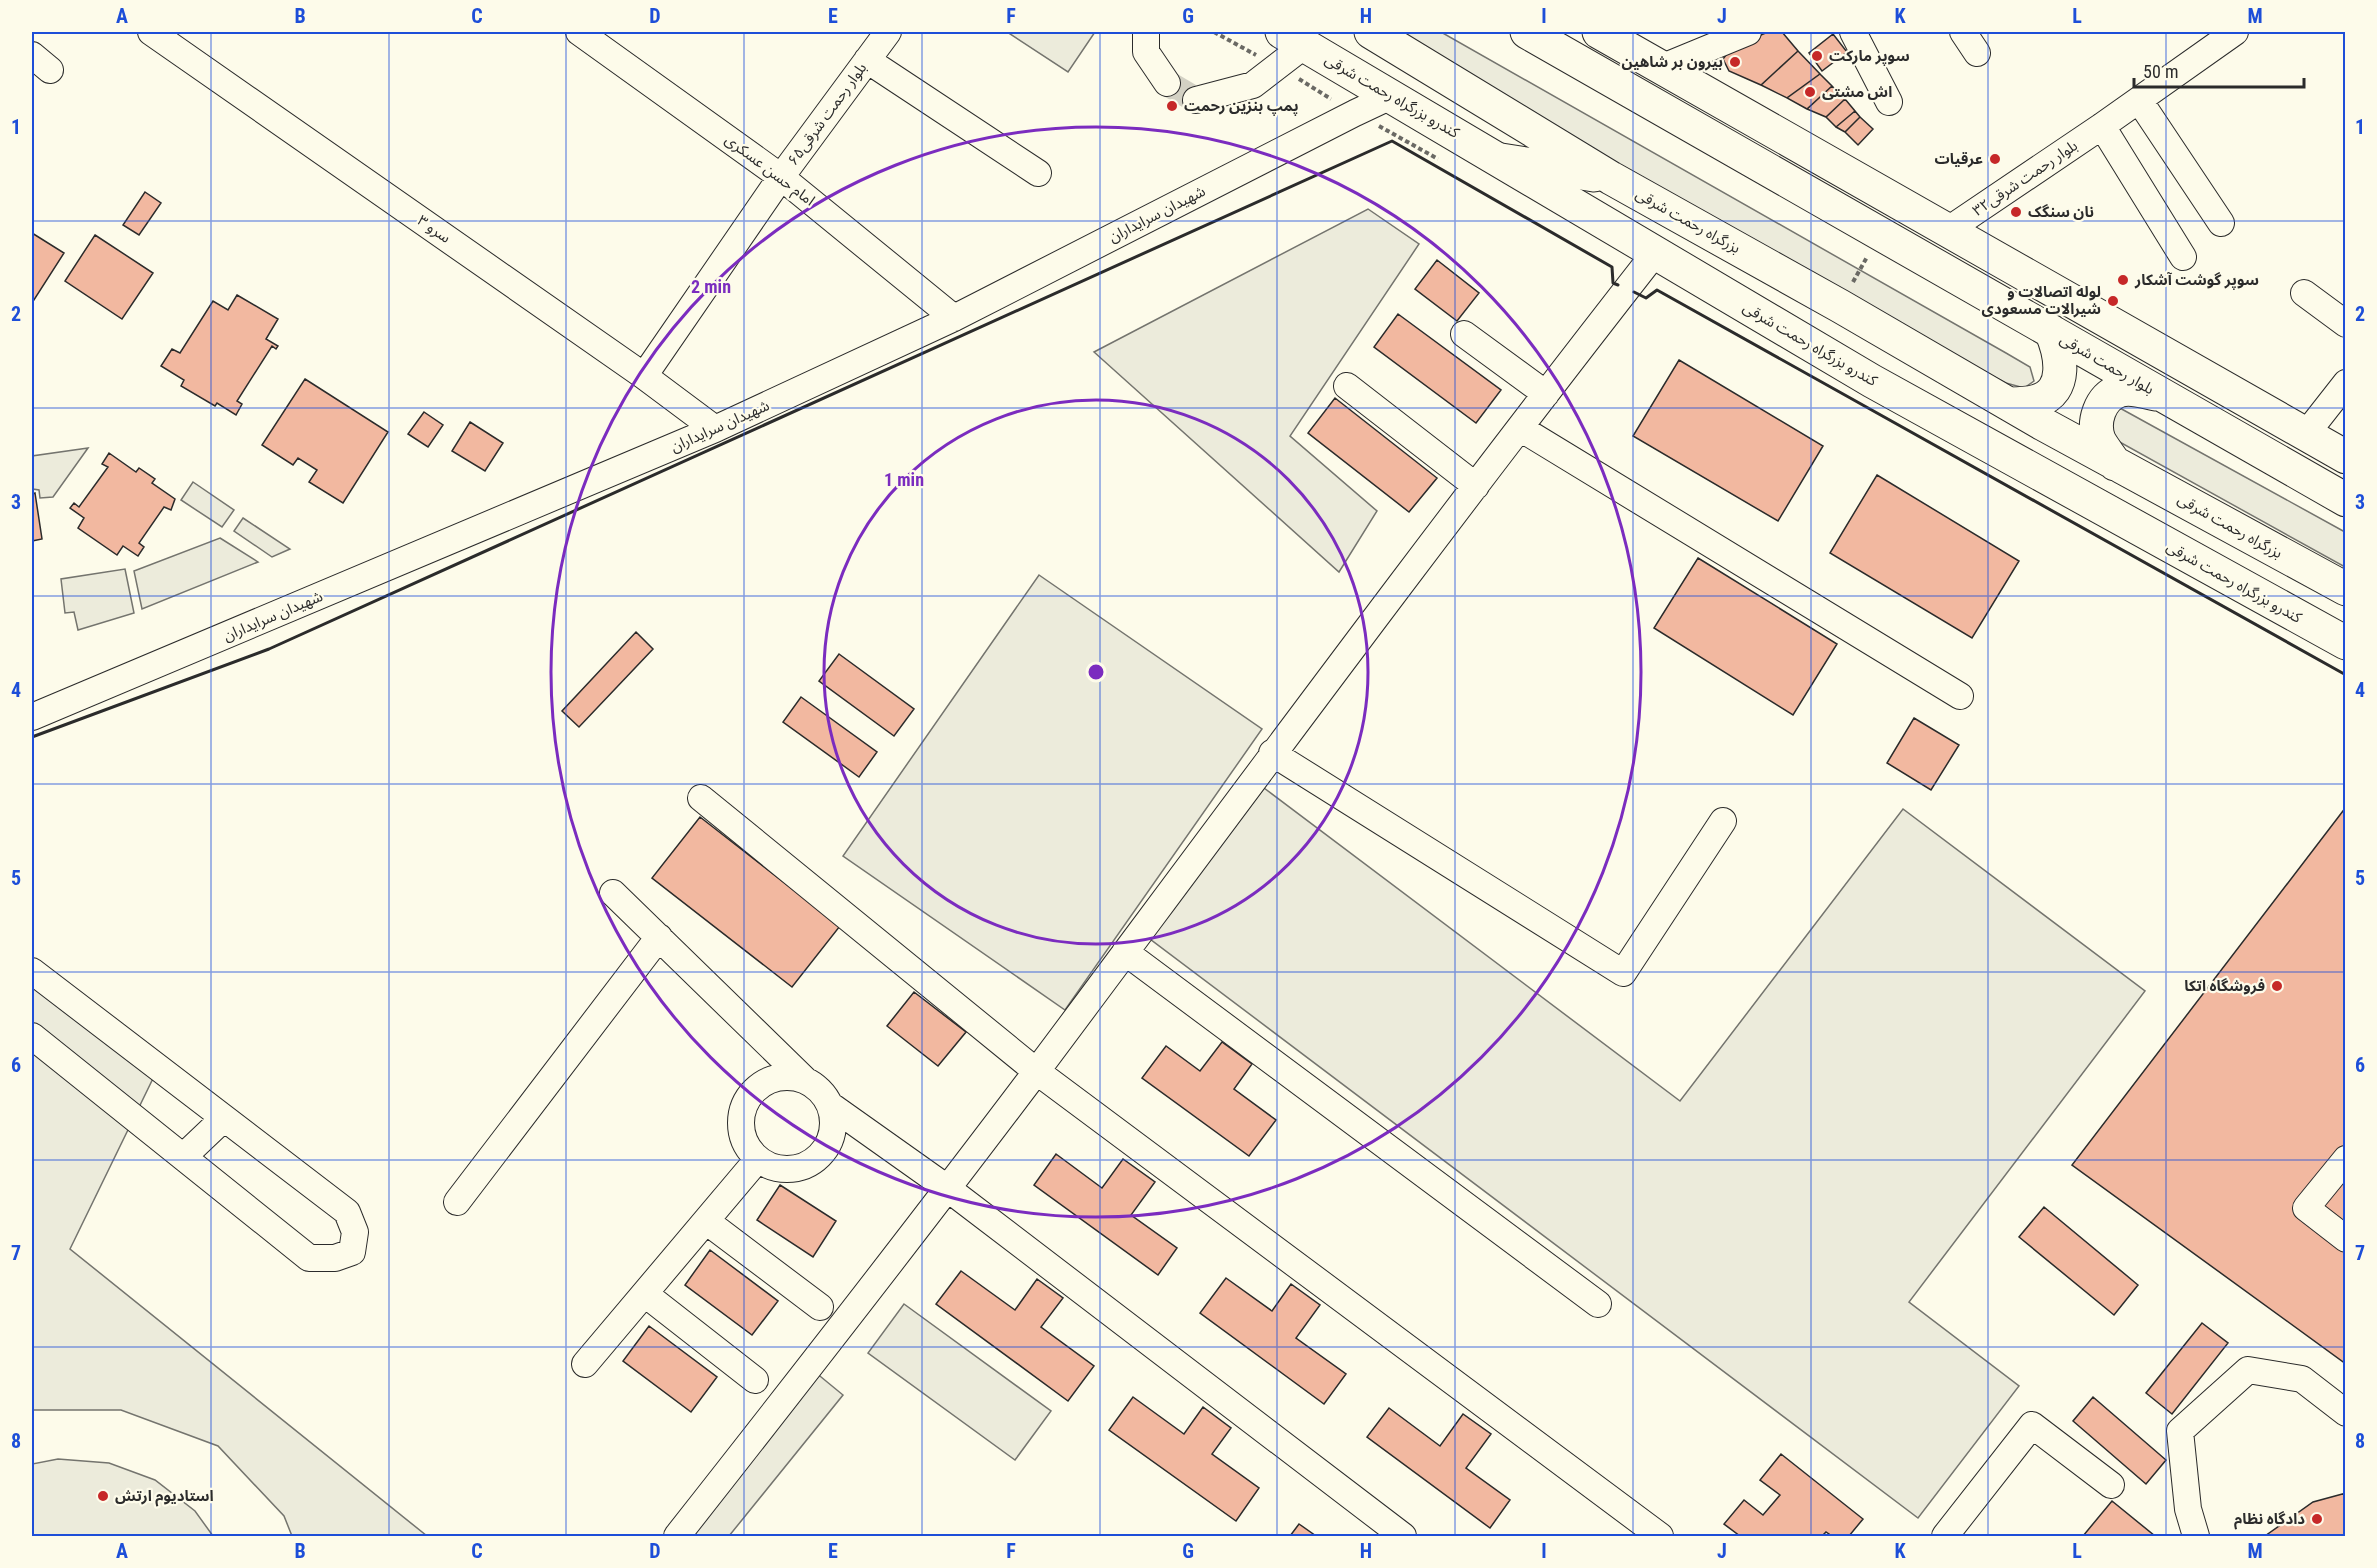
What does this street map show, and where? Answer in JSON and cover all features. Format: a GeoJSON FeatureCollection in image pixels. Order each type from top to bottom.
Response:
{"type":"FeatureCollection","features":[{"type":"Feature","properties":{"kind":"main road","name":"بزرگراه رحمت شرقی"},"geometry":{"type":"LineString","coordinates":[[1371,32],[1611,178],[1840,306],[2008,404]]}},
{"type":"Feature","properties":{"kind":"main road"},"geometry":{"type":"LineString","coordinates":[[1527,32],[2051,331],[2060,356],[2060,377],[2055,388],[2050,394],[2036,402],[2008,404]]}},
{"type":"Feature","properties":{"kind":"main road"},"geometry":{"type":"LineString","coordinates":[[1552,32],[1575,59]]}},
{"type":"Feature","properties":{"kind":"main road"},"geometry":{"type":"LineString","coordinates":[[1599,32],[2346,457]]}},
{"type":"Feature","properties":{"kind":"main road","name":"کندرو بزرگراه رحمت شرقی"},"geometry":{"type":"LineString","coordinates":[[1294,38],[1872,381],[2346,643]]}},
{"type":"Feature","properties":{"kind":"main road"},"geometry":{"type":"LineString","coordinates":[[1501,160],[1611,178]]}},
{"type":"Feature","properties":{"kind":"main road","name":"بلوار رحمت شرقی"},"geometry":{"type":"LineString","coordinates":[[2051,331],[2164,396]]}},
{"type":"Feature","properties":{"kind":"main road"},"geometry":{"type":"LineString","coordinates":[[2115,464],[2099,439],[2096,427],[2102,405],[2119,391],[2135,389],[2164,396],[2346,500]]}},
{"type":"Feature","properties":{"kind":"main road"},"geometry":{"type":"LineString","coordinates":[[2008,404],[2115,464]]}},
{"type":"Feature","properties":{"kind":"main road","name":"بزرگراه رحمت شرقی"},"geometry":{"type":"LineString","coordinates":[[2115,464],[2346,589]]}},
{"type":"Feature","properties":{"kind":"street","name":"سرو ۳"},"geometry":{"type":"LineString","coordinates":[[151,32],[644,376],[715,429]]}},
{"type":"Feature","properties":{"kind":"street","name":"امام حسن عسکری"},"geometry":{"type":"LineString","coordinates":[[579,32],[781,177],[954,318]]}},
{"type":"Feature","properties":{"kind":"street","name":"بلوار رحمت شرقی۶۵"},"geometry":{"type":"LineString","coordinates":[[644,376],[781,177],[888,32]]}},
{"type":"Feature","properties":{"kind":"street"},"geometry":{"type":"LineString","coordinates":[[1146,32],[1146,52],[1167,83]]}},
{"type":"Feature","properties":{"kind":"street"},"geometry":{"type":"LineString","coordinates":[[1663,67],[1700,41],[1748,32]]}},
{"type":"Feature","properties":{"kind":"street"},"geometry":{"type":"LineString","coordinates":[[1852,32],[1889,102]]}},
{"type":"Feature","properties":{"kind":"street"},"geometry":{"type":"LineString","coordinates":[[1963,32],[1977,53]]}},
{"type":"Feature","properties":{"kind":"street","name":"بلوار رحمت شرقی۳۲"},"geometry":{"type":"LineString","coordinates":[[1948,230],[2139,100],[2223,35]]}},
{"type":"Feature","properties":{"kind":"street"},"geometry":{"type":"LineString","coordinates":[[1196,100],[1253,85],[1294,38]]}},
{"type":"Feature","properties":{"kind":"street"},"geometry":{"type":"LineString","coordinates":[[867,60],[1038,174]]}},
{"type":"Feature","properties":{"kind":"street","name":"شهیدان سرایداران"},"geometry":{"type":"LineString","coordinates":[[35,711],[715,429],[954,318],[1391,96]]}},
{"type":"Feature","properties":{"kind":"street"},"geometry":{"type":"LineString","coordinates":[[2139,100],[2221,223]]}},
{"type":"Feature","properties":{"kind":"street"},"geometry":{"type":"LineString","coordinates":[[2102,126],[2183,257]]}},
{"type":"Feature","properties":{"kind":"street"},"geometry":{"type":"LineString","coordinates":[[677,1536],[860,1303],[1272,753],[1654,253]]}},
{"type":"Feature","properties":{"kind":"street"},"geometry":{"type":"LineString","coordinates":[[2304,293],[2346,324]]}},
{"type":"Feature","properties":{"kind":"street"},"geometry":{"type":"LineString","coordinates":[[1464,334],[1546,394]]}},
{"type":"Feature","properties":{"kind":"street"},"geometry":{"type":"LineString","coordinates":[[2306,434],[2346,383]]}},
{"type":"Feature","properties":{"kind":"street"},"geometry":{"type":"LineString","coordinates":[[1347,386],[1476,486]]}},
{"type":"Feature","properties":{"kind":"street"},"geometry":{"type":"LineString","coordinates":[[1520,428],[1960,696]]}},
{"type":"Feature","properties":{"kind":"street"},"geometry":{"type":"LineString","coordinates":[[1272,753],[1623,973],[1723,820]]}},
{"type":"Feature","properties":{"kind":"street"},"geometry":{"type":"LineString","coordinates":[[701,798],[1036,1071],[1660,1536]]}},
{"type":"Feature","properties":{"kind":"street"},"geometry":{"type":"LineString","coordinates":[[613,893],[805,1080]]}},
{"type":"Feature","properties":{"kind":"street"},"geometry":{"type":"LineString","coordinates":[[457,1202],[658,938]]}},
{"type":"Feature","properties":{"kind":"street"},"geometry":{"type":"LineString","coordinates":[[1125,952],[1598,1304]]}},
{"type":"Feature","properties":{"kind":"street"},"geometry":{"type":"LineString","coordinates":[[32,971],[347,1212],[355,1232],[352,1252],[335,1258],[309,1258],[32,1036]]}},
{"type":"Feature","properties":{"kind":"street"},"geometry":{"type":"LineString","coordinates":[[830,1105],[833,1117],[830,1141],[815,1160],[804,1166],[781,1168],[758,1159],[750,1150],[741,1128],[741,1116],[750,1094],[770,1080],[794,1077],[816,1086],[830,1105],[947,1188],[1403,1536]]}},
{"type":"Feature","properties":{"kind":"street"},"geometry":{"type":"LineString","coordinates":[[183,1157],[224,1118]]}},
{"type":"Feature","properties":{"kind":"street"},"geometry":{"type":"LineString","coordinates":[[585,1364],[758,1159]]}},
{"type":"Feature","properties":{"kind":"street"},"geometry":{"type":"LineString","coordinates":[[2346,1159],[2306,1208],[2346,1239]]}},
{"type":"Feature","properties":{"kind":"street"},"geometry":{"type":"LineString","coordinates":[[706,1221],[820,1307]]}},
{"type":"Feature","properties":{"kind":"street"},"geometry":{"type":"LineString","coordinates":[[645,1294],[755,1380]]}},
{"type":"Feature","properties":{"kind":"street"},"geometry":{"type":"LineString","coordinates":[[2196,1536],[2188,1509],[2180,1431],[2248,1370],[2302,1379],[2346,1413]]}},
{"type":"Feature","properties":{"kind":"street"},"geometry":{"type":"LineString","coordinates":[[1945,1536],[2032,1425],[2111,1485]]}},
{"type":"Feature","properties":{"kind":"path"},"geometry":{"type":"LineString","coordinates":[[1840,306],[1881,234]]}},
{"type":"Feature","properties":{"kind":"shaded area"},"geometry":{"type":"Polygon","coordinates":[[[1007,32],[1095,32],[1068,72],[1007,32]]]}},
{"type":"Feature","properties":{"kind":"shaded area"},"geometry":{"type":"Polygon","coordinates":[[[1396,32],[1441,32],[2030,367],[2034,381],[2024,388],[2006,383],[1980,370],[1639,176],[1396,32]]]}},
{"type":"Feature","properties":{"kind":"shaded area"},"geometry":{"type":"Polygon","coordinates":[[[1368,209],[1419,244],[1290,436],[1377,511],[1339,572],[1094,352],[1368,209]]]}},
{"type":"Feature","properties":{"kind":"shaded area"},"geometry":{"type":"Polygon","coordinates":[[[2118,407],[2345,532],[2345,567],[2116,440],[2107,412],[2118,407]]]}},
{"type":"Feature","properties":{"kind":"shaded area"},"geometry":{"type":"Polygon","coordinates":[[[88,448],[53,497],[40,498],[39,490],[33,489],[32,456],[88,448]]]}},
{"type":"Feature","properties":{"kind":"shaded area"},"geometry":{"type":"Polygon","coordinates":[[[193,482],[234,510],[222,527],[181,500],[193,482]]]}},
{"type":"Feature","properties":{"kind":"shaded area"},"geometry":{"type":"Polygon","coordinates":[[[243,518],[290,549],[272,557],[234,531],[243,518]]]}},
{"type":"Feature","properties":{"kind":"shaded area"},"geometry":{"type":"Polygon","coordinates":[[[220,538],[258,562],[142,609],[134,571],[220,538]]]}},
{"type":"Feature","properties":{"kind":"shaded area"},"geometry":{"type":"Polygon","coordinates":[[[125,569],[134,613],[78,630],[74,612],[65,613],[61,579],[125,569]]]}},
{"type":"Feature","properties":{"kind":"shaded area"},"geometry":{"type":"Polygon","coordinates":[[[1039,575],[1262,729],[1065,1010],[843,856],[1039,575]]]}},
{"type":"Feature","properties":{"kind":"shaded area"},"geometry":{"type":"Polygon","coordinates":[[[1264,788],[1680,1101],[1903,809],[2145,991],[1909,1302],[2019,1386],[1918,1518],[1150,939],[1264,788]]]}},
{"type":"Feature","properties":{"kind":"shaded area"},"geometry":{"type":"Polygon","coordinates":[[[32,982],[161,1062],[70,1249],[427,1536],[292,1536],[284,1516],[218,1446],[121,1410],[32,1410],[32,982]]]}},
{"type":"Feature","properties":{"kind":"shaded area"},"geometry":{"type":"Polygon","coordinates":[[[904,1304],[1051,1411],[1015,1460],[868,1353],[904,1304]]]}},
{"type":"Feature","properties":{"kind":"shaded area"},"geometry":{"type":"Polygon","coordinates":[[[815,1372],[843,1395],[729,1536],[682,1536],[815,1372]]]}},
{"type":"Feature","properties":{"kind":"shaded area","name":"استادیوم ارتش"},"geometry":{"type":"Polygon","coordinates":[[[58,1459],[109,1463],[155,1480],[195,1511],[213,1536],[32,1536],[32,1464],[58,1459]]]}},
{"type":"Feature","properties":{"kind":"building"},"geometry":{"type":"Polygon","coordinates":[[[1768,32],[1782,32],[1798,51],[1761,85],[1729,71],[1723,59],[1732,47],[1768,32]]]}},
{"type":"Feature","properties":{"kind":"building"},"geometry":{"type":"Polygon","coordinates":[[[1833,34],[1847,52],[1822,71],[1809,53],[1833,34]]]}},
{"type":"Feature","properties":{"kind":"building"},"geometry":{"type":"Polygon","coordinates":[[[1798,51],[1820,74],[1787,98],[1761,85],[1798,51]]]}},
{"type":"Feature","properties":{"kind":"building","name":"اش مشتی"},"geometry":{"type":"Polygon","coordinates":[[[1820,74],[1832,86],[1807,109],[1787,98],[1820,74]]]}},
{"type":"Feature","properties":{"kind":"building"},"geometry":{"type":"Polygon","coordinates":[[[1832,86],[1845,99],[1826,117],[1807,109],[1832,86]]]}},
{"type":"Feature","properties":{"kind":"building"},"geometry":{"type":"Polygon","coordinates":[[[1845,99],[1855,111],[1836,127],[1826,117],[1845,99]]]}},
{"type":"Feature","properties":{"kind":"building"},"geometry":{"type":"Polygon","coordinates":[[[1855,111],[1860,117],[1845,132],[1836,127],[1855,111]]]}},
{"type":"Feature","properties":{"kind":"building"},"geometry":{"type":"Polygon","coordinates":[[[1860,117],[1873,129],[1858,145],[1845,132],[1860,117]]]}},
{"type":"Feature","properties":{"kind":"building"},"geometry":{"type":"Polygon","coordinates":[[[145,192],[161,203],[139,235],[123,225],[145,192]]]}},
{"type":"Feature","properties":{"kind":"building"},"geometry":{"type":"Polygon","coordinates":[[[32,233],[64,253],[32,303],[32,233]]]}},
{"type":"Feature","properties":{"kind":"building"},"geometry":{"type":"Polygon","coordinates":[[[95,235],[153,273],[122,319],[65,281],[95,235]]]}},
{"type":"Feature","properties":{"kind":"building"},"geometry":{"type":"Polygon","coordinates":[[[1437,260],[1479,293],[1457,321],[1415,289],[1437,260]]]}},
{"type":"Feature","properties":{"kind":"building"},"geometry":{"type":"Polygon","coordinates":[[[237,295],[278,319],[266,339],[278,346],[276,349],[272,346],[237,401],[242,404],[236,415],[217,403],[215,406],[181,386],[184,380],[161,366],[172,349],[180,353],[213,301],[228,310],[237,295]]]}},
{"type":"Feature","properties":{"kind":"building"},"geometry":{"type":"Polygon","coordinates":[[[1398,314],[1501,390],[1476,423],[1374,347],[1398,314]]]}},
{"type":"Feature","properties":{"kind":"building"},"geometry":{"type":"Polygon","coordinates":[[[1679,360],[1823,446],[1778,521],[1633,436],[1679,360]]]}},
{"type":"Feature","properties":{"kind":"building"},"geometry":{"type":"Polygon","coordinates":[[[305,379],[388,432],[343,503],[309,482],[317,470],[298,458],[293,465],[262,445],[305,379]]]}},
{"type":"Feature","properties":{"kind":"building"},"geometry":{"type":"Polygon","coordinates":[[[1335,398],[1437,478],[1409,512],[1308,433],[1335,398]]]}},
{"type":"Feature","properties":{"kind":"building"},"geometry":{"type":"Polygon","coordinates":[[[424,412],[443,425],[428,447],[408,434],[424,412]]]}},
{"type":"Feature","properties":{"kind":"building"},"geometry":{"type":"Polygon","coordinates":[[[470,422],[503,443],[485,471],[452,451],[470,422]]]}},
{"type":"Feature","properties":{"kind":"building"},"geometry":{"type":"Polygon","coordinates":[[[109,453],[136,472],[139,468],[155,479],[152,483],[175,499],[171,510],[164,507],[139,543],[144,547],[138,556],[123,546],[117,555],[78,528],[84,518],[70,508],[74,503],[79,507],[108,467],[102,464],[109,453]]]}},
{"type":"Feature","properties":{"kind":"building"},"geometry":{"type":"Polygon","coordinates":[[[1877,475],[2019,561],[1972,638],[1830,553],[1877,475]]]}},
{"type":"Feature","properties":{"kind":"building"},"geometry":{"type":"Polygon","coordinates":[[[35,493],[42,539],[32,541],[32,494],[35,493]]]}},
{"type":"Feature","properties":{"kind":"building"},"geometry":{"type":"Polygon","coordinates":[[[1698,558],[1837,644],[1793,715],[1654,628],[1698,558]]]}},
{"type":"Feature","properties":{"kind":"building"},"geometry":{"type":"Polygon","coordinates":[[[636,632],[653,649],[579,727],[562,711],[636,632]]]}},
{"type":"Feature","properties":{"kind":"building"},"geometry":{"type":"Polygon","coordinates":[[[839,654],[914,709],[894,736],[819,681],[839,654]]]}},
{"type":"Feature","properties":{"kind":"building"},"geometry":{"type":"Polygon","coordinates":[[[801,697],[877,752],[859,777],[783,722],[801,697]]]}},
{"type":"Feature","properties":{"kind":"building"},"geometry":{"type":"Polygon","coordinates":[[[1914,718],[1959,745],[1931,790],[1887,763],[1914,718]]]}},
{"type":"Feature","properties":{"kind":"building","name":"فروشگاه اتکا"},"geometry":{"type":"Polygon","coordinates":[[[2346,807],[2346,1364],[2072,1165],[2346,807]]]}},
{"type":"Feature","properties":{"kind":"building"},"geometry":{"type":"Polygon","coordinates":[[[700,817],[840,926],[792,987],[652,878],[700,817]]]}},
{"type":"Feature","properties":{"kind":"building"},"geometry":{"type":"Polygon","coordinates":[[[914,992],[966,1032],[938,1066],[887,1026],[914,992]]]}},
{"type":"Feature","properties":{"kind":"building"},"geometry":{"type":"Polygon","coordinates":[[[1222,1042],[1252,1064],[1234,1089],[1276,1120],[1249,1156],[1142,1078],[1166,1046],[1200,1071],[1222,1042]]]}},
{"type":"Feature","properties":{"kind":"building"},"geometry":{"type":"Polygon","coordinates":[[[1056,1154],[1102,1188],[1123,1159],[1155,1182],[1131,1215],[1177,1248],[1158,1275],[1034,1185],[1056,1154]]]}},
{"type":"Feature","properties":{"kind":"building"},"geometry":{"type":"Polygon","coordinates":[[[780,1185],[836,1221],[813,1257],[757,1220],[780,1185]]]}},
{"type":"Feature","properties":{"kind":"building"},"geometry":{"type":"Polygon","coordinates":[[[2044,1207],[2138,1285],[2114,1315],[2019,1237],[2044,1207]]]}},
{"type":"Feature","properties":{"kind":"building"},"geometry":{"type":"Polygon","coordinates":[[[710,1250],[778,1301],[752,1335],[685,1285],[710,1250]]]}},
{"type":"Feature","properties":{"kind":"building"},"geometry":{"type":"Polygon","coordinates":[[[961,1271],[1015,1310],[1037,1279],[1063,1298],[1041,1327],[1094,1366],[1068,1401],[936,1304],[961,1271]]]}},
{"type":"Feature","properties":{"kind":"building"},"geometry":{"type":"Polygon","coordinates":[[[1226,1278],[1272,1311],[1291,1284],[1320,1305],[1296,1338],[1346,1374],[1324,1404],[1200,1313],[1226,1278]]]}},
{"type":"Feature","properties":{"kind":"building"},"geometry":{"type":"Polygon","coordinates":[[[2202,1323],[2228,1343],[2172,1414],[2146,1393],[2202,1323]]]}},
{"type":"Feature","properties":{"kind":"building"},"geometry":{"type":"Polygon","coordinates":[[[649,1326],[717,1377],[691,1412],[623,1361],[649,1326]]]}},
{"type":"Feature","properties":{"kind":"building"},"geometry":{"type":"Polygon","coordinates":[[[1133,1397],[1184,1434],[1203,1407],[1231,1428],[1212,1454],[1259,1488],[1236,1521],[1109,1430],[1133,1397]]]}},
{"type":"Feature","properties":{"kind":"building"},"geometry":{"type":"Polygon","coordinates":[[[2093,1397],[2166,1460],[2146,1484],[2073,1421],[2093,1397]]]}},
{"type":"Feature","properties":{"kind":"building"},"geometry":{"type":"Polygon","coordinates":[[[1389,1408],[1440,1446],[1463,1414],[1491,1434],[1466,1468],[1510,1500],[1490,1528],[1367,1437],[1389,1408]]]}},
{"type":"Feature","properties":{"kind":"building"},"geometry":{"type":"Polygon","coordinates":[[[1781,1454],[1863,1519],[1849,1536],[1832,1536],[1826,1532],[1822,1536],[1740,1536],[1724,1524],[1744,1500],[1763,1515],[1780,1495],[1760,1480],[1781,1454]]]}},
{"type":"Feature","properties":{"kind":"building","name":"دادگاه نظام"},"geometry":{"type":"Polygon","coordinates":[[[2346,1493],[2346,1536],[2265,1536],[2313,1502],[2346,1493]]]}},
{"type":"Feature","properties":{"kind":"building"},"geometry":{"type":"Polygon","coordinates":[[[2112,1501],[2155,1536],[2083,1536],[2112,1501]]]}},
{"type":"Feature","properties":{"kind":"building"},"geometry":{"type":"Polygon","coordinates":[[[1299,1524],[1316,1536],[1290,1536],[1299,1524]]]}},
{"type":"Feature","properties":{"kind":"tunnel"},"geometry":{"type":"LineString","coordinates":[[1167,83],[1196,100]]}},
{"type":"Feature","properties":{"kind":"wall"},"geometry":{"type":"LineString","coordinates":[[32,737],[269,649],[1392,141],[1612,267],[1613,283],[1618,285]]}},
{"type":"Feature","properties":{"kind":"wall"},"geometry":{"type":"LineString","coordinates":[[1634,292],[1646,298],[1657,290],[2346,675]]}},
{"type":"Feature","properties":{"kind":"place","name":"سوپر مارکت"},"geometry":{"type":"Point","coordinates":[1817,56]}},
{"type":"Feature","properties":{"kind":"place","name":"بیرون بر شاهین"},"geometry":{"type":"Point","coordinates":[1735,62]}},
{"type":"Feature","properties":{"kind":"place","name":"اش مشتی"},"geometry":{"type":"Point","coordinates":[1810,92]}},
{"type":"Feature","properties":{"kind":"place","name":"پمپ بنزین رحمت"},"geometry":{"type":"Point","coordinates":[1172,106]}},
{"type":"Feature","properties":{"kind":"place","name":"عرقیات"},"geometry":{"type":"Point","coordinates":[1995,159]}},
{"type":"Feature","properties":{"kind":"place","name":"نان سنگک"},"geometry":{"type":"Point","coordinates":[2016,212]}},
{"type":"Feature","properties":{"kind":"place","name":"سوپر گوشت آشکار"},"geometry":{"type":"Point","coordinates":[2123,280]}},
{"type":"Feature","properties":{"kind":"place","name":"لوله اتصالات و شیرالات مسعودی"},"geometry":{"type":"Point","coordinates":[2113,301]}},
{"type":"Feature","properties":{"kind":"place","name":"فروشگاه اتکا"},"geometry":{"type":"Point","coordinates":[2277,986]}},
{"type":"Feature","properties":{"kind":"place","name":"استادیوم ارتش"},"geometry":{"type":"Point","coordinates":[103,1496]}},
{"type":"Feature","properties":{"kind":"place","name":"دادگاه نظام"},"geometry":{"type":"Point","coordinates":[2317,1519]}}]}
